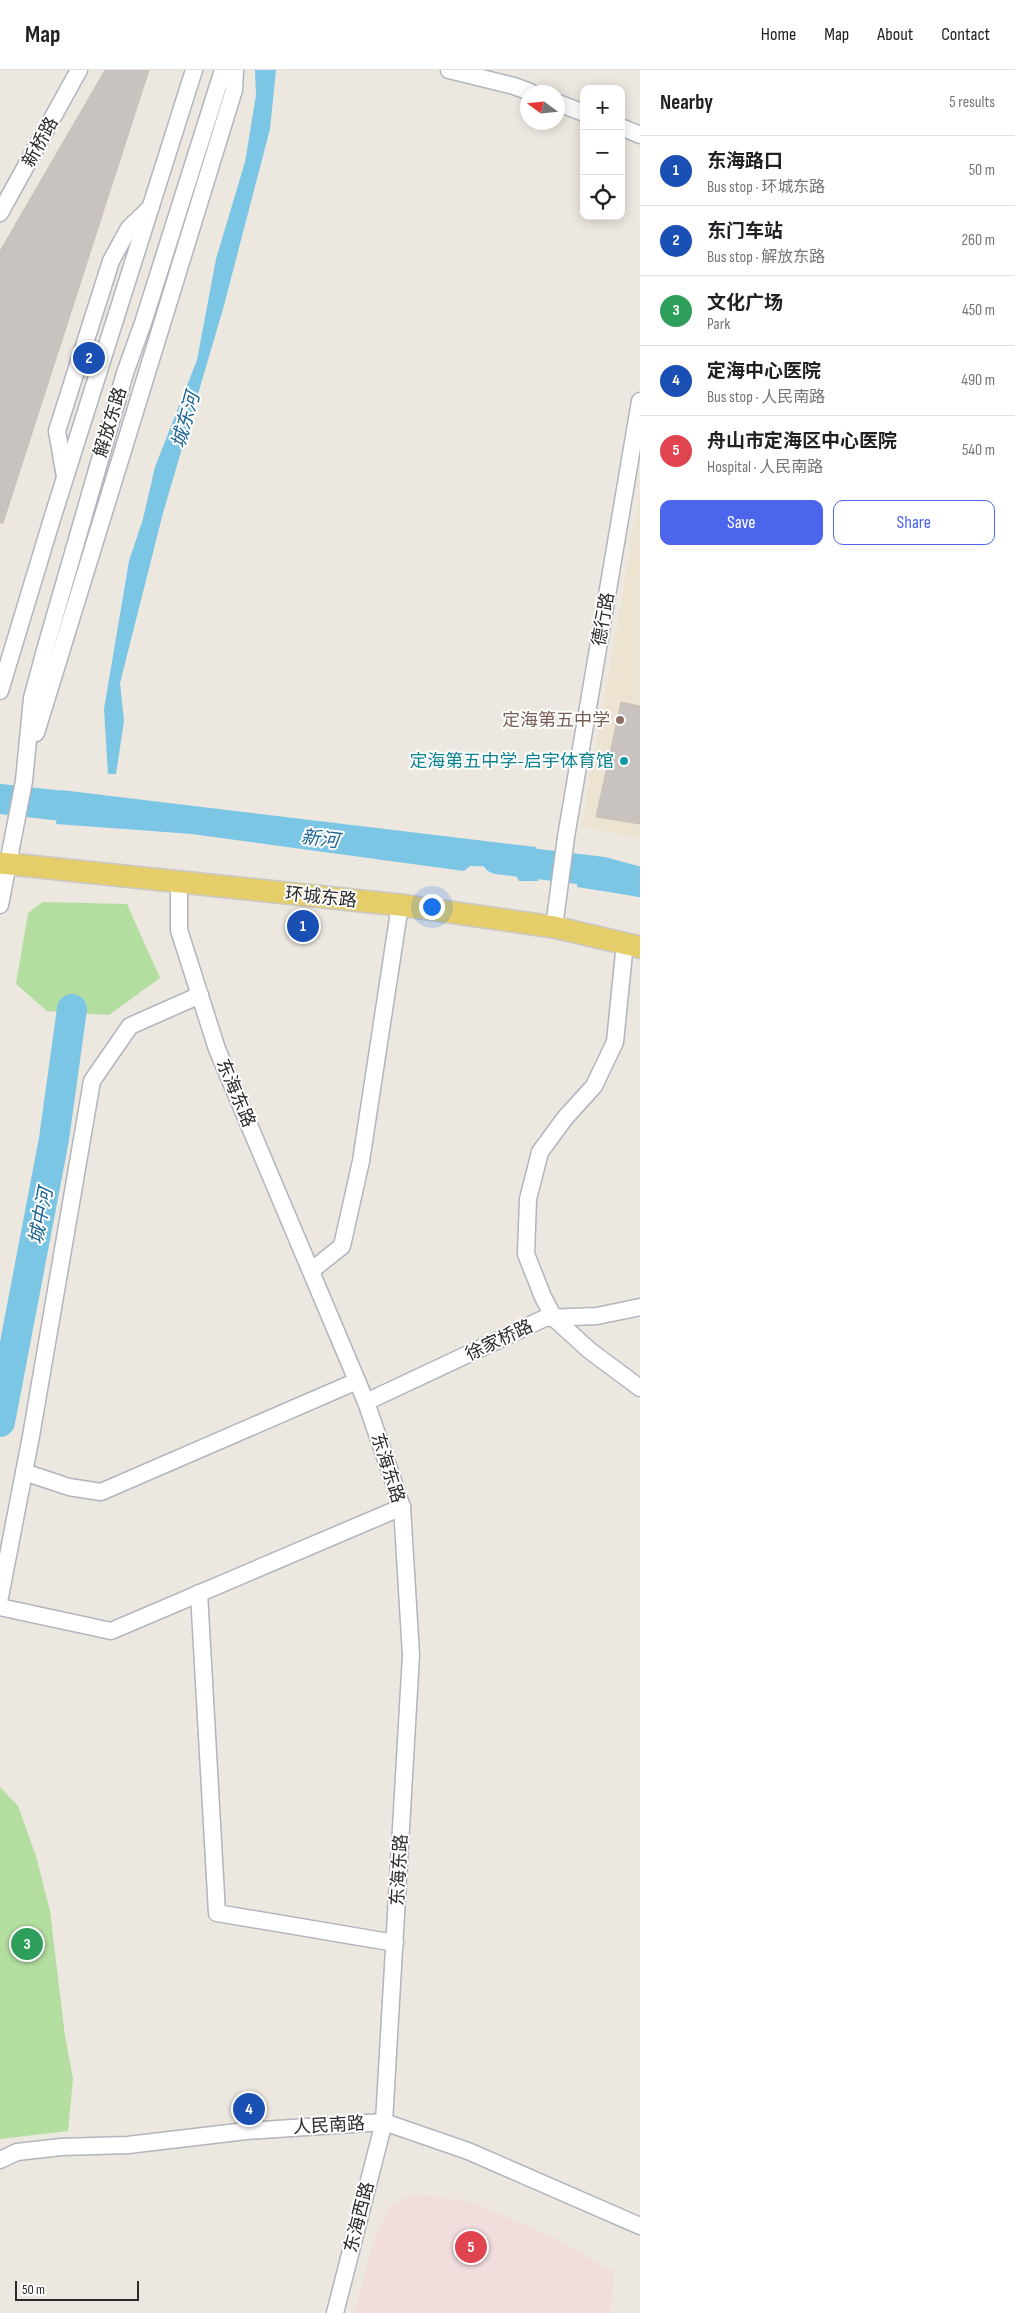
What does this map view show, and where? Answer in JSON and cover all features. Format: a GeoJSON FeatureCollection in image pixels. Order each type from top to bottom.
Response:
{"type":"FeatureCollection","features":[{"type":"Feature","properties":{"kind":"main road","name":"环城东路"},"geometry":{"type":"LineString","coordinates":[[4,863],[400,905],[554,927],[632,945]]}},
{"type":"Feature","properties":{"kind":"street","name":"新桥路"},"geometry":{"type":"LineString","coordinates":[[0,213],[34,156],[79,70]]}},
{"type":"Feature","properties":{"kind":"street"},"geometry":{"type":"LineString","coordinates":[[0,691],[194,70]]}},
{"type":"Feature","properties":{"kind":"street","name":"解放东路"},"geometry":{"type":"LineString","coordinates":[[24,775],[32,698],[91,486],[125,372],[143,324],[223,70]]}},
{"type":"Feature","properties":{"kind":"street"},"geometry":{"type":"LineString","coordinates":[[0,905],[4,863],[16,823],[24,775],[234,90],[235,70]]}},
{"type":"Feature","properties":{"kind":"street"},"geometry":{"type":"LineString","coordinates":[[449,70],[520,88]]}},
{"type":"Feature","properties":{"kind":"street"},"geometry":{"type":"LineString","coordinates":[[565,106],[580,111]]}},
{"type":"Feature","properties":{"kind":"street"},"geometry":{"type":"LineString","coordinates":[[625,128],[640,134]]}},
{"type":"Feature","properties":{"kind":"street"},"geometry":{"type":"LineString","coordinates":[[66,479],[57,431],[108,270],[129,228],[152,206]]}},
{"type":"Feature","properties":{"kind":"street","name":"德行路"},"geometry":{"type":"LineString","coordinates":[[554,927],[566,836],[640,401]]}},
{"type":"Feature","properties":{"kind":"street"},"geometry":{"type":"LineString","coordinates":[[66,479],[91,486]]}},
{"type":"Feature","properties":{"kind":"street","name":"东海东路"},"geometry":{"type":"LineString","coordinates":[[179,882],[179,930],[217,1049],[366,1402],[402,1507],[411,1656],[384,2122]]}},
{"type":"Feature","properties":{"kind":"street"},"geometry":{"type":"LineString","coordinates":[[311,1271],[342,1246],[361,1161],[400,905]]}},
{"type":"Feature","properties":{"kind":"street"},"geometry":{"type":"LineString","coordinates":[[632,945],[615,1042],[594,1086],[565,1118],[540,1152],[528,1200],[526,1254],[543,1297],[554,1318],[589,1350],[640,1388]]}},
{"type":"Feature","properties":{"kind":"street"},"geometry":{"type":"LineString","coordinates":[[0,1596],[24,1472],[92,1081],[130,1026],[200,994]]}},
{"type":"Feature","properties":{"kind":"street","name":"徐家桥路"},"geometry":{"type":"LineString","coordinates":[[366,1402],[545,1318],[598,1316],[640,1307]]}},
{"type":"Feature","properties":{"kind":"street"},"geometry":{"type":"LineString","coordinates":[[24,1472],[69,1487],[101,1492],[357,1381]]}},
{"type":"Feature","properties":{"kind":"street"},"geometry":{"type":"LineString","coordinates":[[0,1607],[111,1631],[402,1507]]}},
{"type":"Feature","properties":{"kind":"street"},"geometry":{"type":"LineString","coordinates":[[199,1593],[216,1913],[395,1943]]}},
{"type":"Feature","properties":{"kind":"street","name":"人民南路"},"geometry":{"type":"LineString","coordinates":[[0,2160],[17,2152],[52,2148],[128,2145],[246,2130],[384,2122],[468,2151],[640,2226]]}},
{"type":"Feature","properties":{"kind":"street","name":"东海西路"},"geometry":{"type":"LineString","coordinates":[[336,2313],[384,2122]]}},
{"type":"Feature","properties":{"kind":"shaded area","name":"定海第五中学"},"geometry":{"type":"Polygon","coordinates":[[[640,494],[640,839],[582,826],[640,494]]]}},
{"type":"Feature","properties":{"kind":"shaded area"},"geometry":{"type":"Polygon","coordinates":[[[415,2194],[470,2202],[551,2236],[614,2272],[610,2313],[355,2313],[375,2236],[392,2204],[415,2194]]]}},
{"type":"Feature","properties":{"kind":"green space"},"geometry":{"type":"Polygon","coordinates":[[[43,902],[127,904],[160,978],[109,1015],[47,1011],[16,984],[28,913],[43,902]]]}},
{"type":"Feature","properties":{"kind":"green space"},"geometry":{"type":"Polygon","coordinates":[[[0,1787],[18,1806],[36,1856],[50,1911],[65,2036],[73,2079],[68,2131],[0,2139],[0,1787]]]}},
{"type":"Feature","properties":{"kind":"water","name":"城东河"},"geometry":{"type":"Polygon","coordinates":[[[255,70],[276,70],[270,129],[223,309],[163,513],[120,683],[124,721],[116,774],[108,774],[104,709],[129,561],[143,519],[155,467],[197,360],[216,259],[245,162],[256,95],[255,70]]]}},
{"type":"Feature","properties":{"kind":"water","name":"新河"},"geometry":{"type":"Polygon","coordinates":[[[61,790],[536,847],[538,881],[519,881],[511,867],[470,866],[464,871],[192,834],[56,824],[61,790]]]}},
{"type":"Feature","properties":{"kind":"water"},"geometry":{"type":"Polygon","coordinates":[[[581,855],[640,869],[640,897],[577,887],[581,855]]]}},
{"type":"Feature","properties":{"kind":"building"},"geometry":{"type":"Polygon","coordinates":[[[105,70],[149,70],[3,523],[0,523],[0,251],[105,70]]]}},
{"type":"Feature","properties":{"kind":"building","name":"定海第五中学-启宇体育馆"},"geometry":{"type":"Polygon","coordinates":[[[621,702],[640,706],[640,824],[596,817],[621,702]]]}},
{"type":"Feature","properties":{"kind":"waterway","name":"新河"},"geometry":{"type":"LineString","coordinates":[[0,799],[99,810]]}},
{"type":"Feature","properties":{"kind":"waterway","name":"新河"},"geometry":{"type":"LineString","coordinates":[[497,859],[603,872],[640,882]]}},
{"type":"Feature","properties":{"kind":"waterway","name":"城中河"},"geometry":{"type":"LineString","coordinates":[[0,1422],[54,1139],[72,1009]]}},
{"type":"Feature","properties":{"kind":"place","name":"东门车站"},"geometry":{"type":"Point","coordinates":[89,358]}},
{"type":"Feature","properties":{"kind":"place","name":"定海第五中学"},"geometry":{"type":"Point","coordinates":[620,720]}},
{"type":"Feature","properties":{"kind":"place","name":"定海第五中学-启宇体育馆"},"geometry":{"type":"Point","coordinates":[624,761]}},
{"type":"Feature","properties":{"kind":"place","name":"东海路口"},"geometry":{"type":"Point","coordinates":[303,926]}},
{"type":"Feature","properties":{"kind":"place","name":"文化广场"},"geometry":{"type":"Point","coordinates":[27,1944]}},
{"type":"Feature","properties":{"kind":"place","name":"定海中心医院"},"geometry":{"type":"Point","coordinates":[249,2109]}},
{"type":"Feature","properties":{"kind":"place","name":"舟山市定海区中心医院"},"geometry":{"type":"Point","coordinates":[471,2247]}}]}
